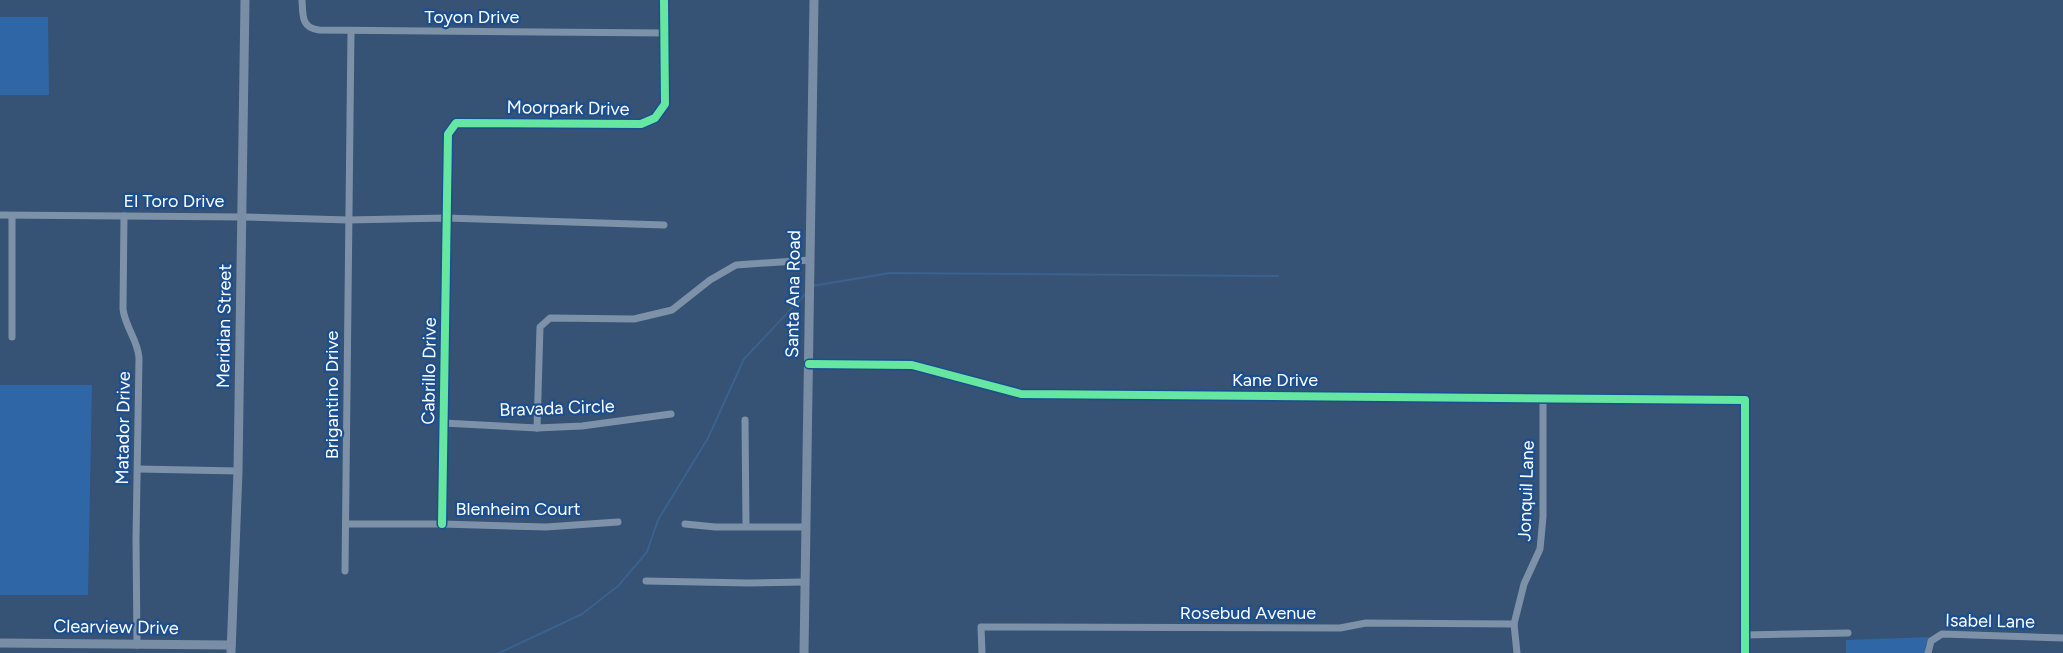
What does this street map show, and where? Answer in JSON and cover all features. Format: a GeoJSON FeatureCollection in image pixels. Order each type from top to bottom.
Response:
{"type":"FeatureCollection","features":[{"type":"Feature","properties":{"kind":"street","name":"Meridian Street"},"geometry":{"type":"LineString","coordinates":[[231,649],[238,471],[245,0]]}},
{"type":"Feature","properties":{"kind":"street","name":"Toyon Drive"},"geometry":{"type":"LineString","coordinates":[[302,0],[303,15],[310,29],[665,33]]}},
{"type":"Feature","properties":{"kind":"street","name":"Moorpark Drive"},"geometry":{"type":"LineString","coordinates":[[446,218],[448,134],[456,123],[641,124],[656,118],[665,104],[664,0]]}},
{"type":"Feature","properties":{"kind":"street","name":"Santa Ana Road"},"geometry":{"type":"LineString","coordinates":[[804,653],[813,2]]}},
{"type":"Feature","properties":{"kind":"street","name":"Brigantino Drive"},"geometry":{"type":"LineString","coordinates":[[345,571],[351,31]]}},
{"type":"Feature","properties":{"kind":"street","name":"El Toro Drive"},"geometry":{"type":"LineString","coordinates":[[0,215],[348,220]]}},
{"type":"Feature","properties":{"kind":"street"},"geometry":{"type":"LineString","coordinates":[[12,216],[12,337]]}},
{"type":"Feature","properties":{"kind":"street","name":"Matador Drive"},"geometry":{"type":"LineString","coordinates":[[124,216],[123,309],[125,321],[137,342],[139,358],[137,645]]}},
{"type":"Feature","properties":{"kind":"street"},"geometry":{"type":"LineString","coordinates":[[348,220],[446,218],[664,225]]}},
{"type":"Feature","properties":{"kind":"street","name":"Cabrillo Drive"},"geometry":{"type":"LineString","coordinates":[[442,524],[446,218]]}},
{"type":"Feature","properties":{"kind":"street"},"geometry":{"type":"LineString","coordinates":[[537,428],[540,327],[550,318],[634,319],[672,310],[710,280],[736,265],[810,260]]}},
{"type":"Feature","properties":{"kind":"street","name":"Kane Drive"},"geometry":{"type":"LineString","coordinates":[[809,364],[912,365],[1021,394],[1745,400],[1745,635]]}},
{"type":"Feature","properties":{"kind":"street","name":"Jonquil Lane"},"geometry":{"type":"LineString","coordinates":[[1517,653],[1514,624],[1524,584],[1540,549],[1543,517],[1543,398]]}},
{"type":"Feature","properties":{"kind":"street","name":"Bravada Circle"},"geometry":{"type":"LineString","coordinates":[[443,423],[537,428],[582,426],[671,414]]}},
{"type":"Feature","properties":{"kind":"street"},"geometry":{"type":"LineString","coordinates":[[745,420],[746,526]]}},
{"type":"Feature","properties":{"kind":"street"},"geometry":{"type":"LineString","coordinates":[[138,469],[238,471]]}},
{"type":"Feature","properties":{"kind":"street","name":"Blenheim Court"},"geometry":{"type":"LineString","coordinates":[[346,524],[546,527],[618,522]]}},
{"type":"Feature","properties":{"kind":"street"},"geometry":{"type":"LineString","coordinates":[[685,524],[715,527],[806,527]]}},
{"type":"Feature","properties":{"kind":"street"},"geometry":{"type":"LineString","coordinates":[[646,581],[804,582]]}},
{"type":"Feature","properties":{"kind":"street","name":"Rosebud Avenue"},"geometry":{"type":"LineString","coordinates":[[982,653],[981,627],[1340,628],[1366,623],[1514,624]]}},
{"type":"Feature","properties":{"kind":"street"},"geometry":{"type":"LineString","coordinates":[[1745,653],[1745,635],[1848,633]]}},
{"type":"Feature","properties":{"kind":"street","name":"Isabel Lane"},"geometry":{"type":"LineString","coordinates":[[1929,653],[1931,640],[1942,634],[2063,638]]}},
{"type":"Feature","properties":{"kind":"street","name":"Clearview Drive"},"geometry":{"type":"LineString","coordinates":[[0,643],[231,649]]}},
{"type":"Feature","properties":{"kind":"shaded area"},"geometry":{"type":"Polygon","coordinates":[[[0,17],[48,17],[49,95],[0,95],[0,17]]]}},
{"type":"Feature","properties":{"kind":"shaded area"},"geometry":{"type":"Polygon","coordinates":[[[0,385],[92,385],[88,595],[0,595],[0,385]]]}},
{"type":"Feature","properties":{"kind":"shaded area"},"geometry":{"type":"Polygon","coordinates":[[[1929,637],[1925,653],[1846,653],[1846,640],[1929,637]]]}},
{"type":"Feature","properties":{"kind":"waterway"},"geometry":{"type":"LineString","coordinates":[[812,286],[890,273],[1278,276]]}},
{"type":"Feature","properties":{"kind":"waterway"},"geometry":{"type":"LineString","coordinates":[[499,653],[582,614],[618,586],[647,552],[658,520],[708,438],[744,359],[806,293]]}},
{"type":"Feature","properties":{"kind":"cycle path"},"geometry":{"type":"LineString","coordinates":[[442,524],[448,134],[456,123],[641,124],[655,118],[665,104],[664,0]]}},
{"type":"Feature","properties":{"kind":"cycle path"},"geometry":{"type":"LineString","coordinates":[[809,364],[912,365],[1021,394],[1745,400],[1745,653]]}}]}
